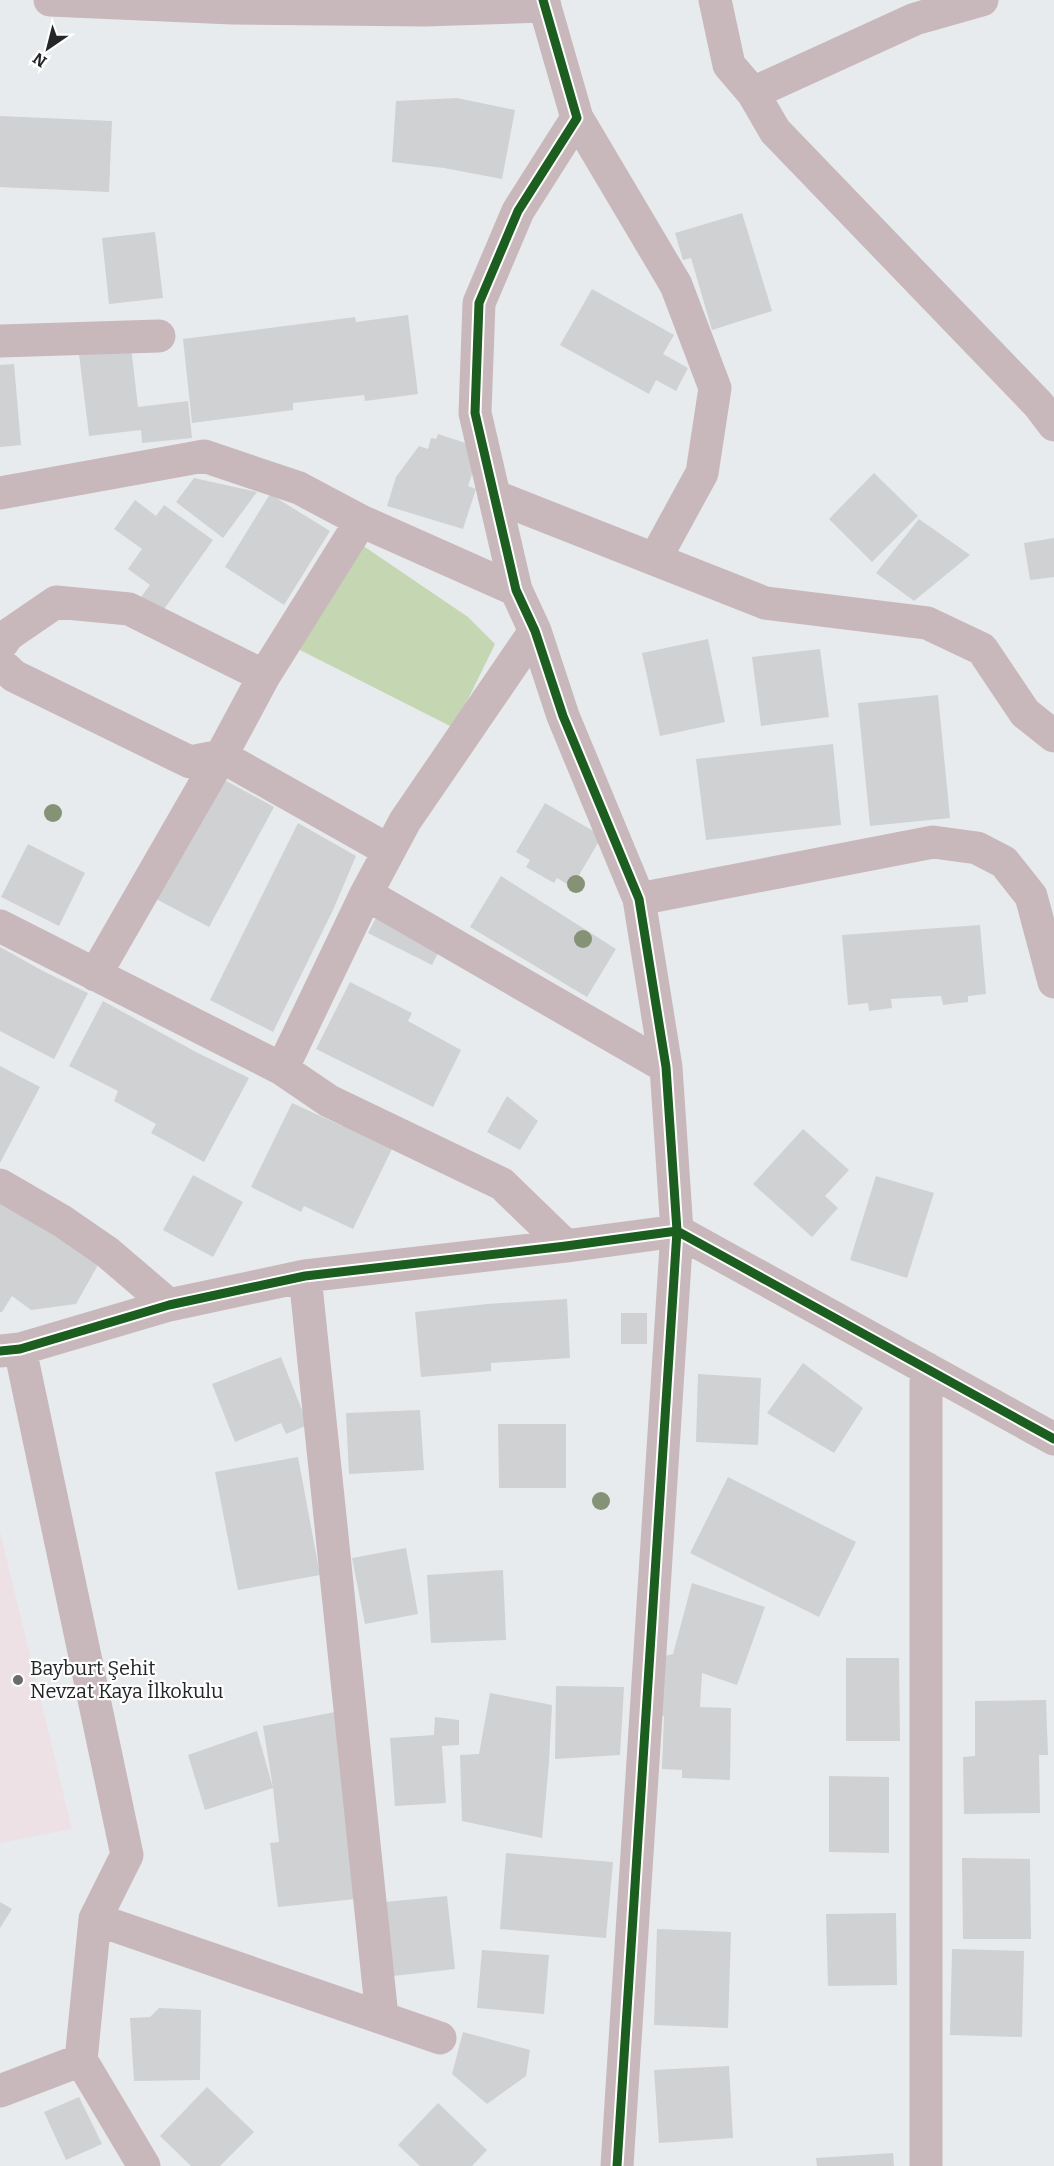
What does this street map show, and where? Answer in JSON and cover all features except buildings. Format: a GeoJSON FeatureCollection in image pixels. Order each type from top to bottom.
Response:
{"type":"FeatureCollection","features":[{"type":"Feature","properties":{"kind":"street"},"geometry":{"type":"LineString","coordinates":[[50,0],[266,8],[425,10],[544,3],[578,118],[676,285],[715,388],[702,473],[655,559]]}},
{"type":"Feature","properties":{"kind":"street"},"geometry":{"type":"LineString","coordinates":[[715,0],[729,65],[753,93],[775,131],[1038,404],[1054,425]]}},
{"type":"Feature","properties":{"kind":"street"},"geometry":{"type":"LineString","coordinates":[[753,93],[915,19],[982,0]]}},
{"type":"Feature","properties":{"kind":"street"},"geometry":{"type":"LineString","coordinates":[[578,118],[518,211],[479,303],[475,413],[516,590],[535,631],[563,716],[639,899],[666,1067],[677,1231],[617,2166]]}},
{"type":"Feature","properties":{"kind":"street"},"geometry":{"type":"LineString","coordinates":[[0,340],[159,336]]}},
{"type":"Feature","properties":{"kind":"street"},"geometry":{"type":"LineString","coordinates":[[0,493],[204,456],[299,488],[361,522],[516,590]]}},
{"type":"Feature","properties":{"kind":"street"},"geometry":{"type":"LineString","coordinates":[[494,496],[765,603],[927,623],[982,649],[1025,714],[1054,736]]}},
{"type":"Feature","properties":{"kind":"street"},"geometry":{"type":"LineString","coordinates":[[95,975],[221,756],[264,676],[361,522]]}},
{"type":"Feature","properties":{"kind":"street"},"geometry":{"type":"LineString","coordinates":[[0,646],[8,635],[56,602],[129,609],[264,676]]}},
{"type":"Feature","properties":{"kind":"street"},"geometry":{"type":"LineString","coordinates":[[282,1069],[388,850],[405,821],[535,631]]}},
{"type":"Feature","properties":{"kind":"street"},"geometry":{"type":"LineString","coordinates":[[0,663],[14,676],[190,762],[221,756],[388,850]]}},
{"type":"Feature","properties":{"kind":"street"},"geometry":{"type":"LineString","coordinates":[[639,899],[933,842],[977,848],[1004,862],[1031,896],[1054,982]]}},
{"type":"Feature","properties":{"kind":"street"},"geometry":{"type":"LineString","coordinates":[[366,894],[666,1067]]}},
{"type":"Feature","properties":{"kind":"street"},"geometry":{"type":"LineString","coordinates":[[0,926],[282,1069],[329,1101],[502,1184],[566,1246]]}},
{"type":"Feature","properties":{"kind":"street"},"geometry":{"type":"LineString","coordinates":[[0,1185],[62,1221],[107,1252],[169,1305]]}},
{"type":"Feature","properties":{"kind":"street"},"geometry":{"type":"LineString","coordinates":[[144,2166],[81,2060],[95,1920],[127,1855],[10,1350],[169,1305],[305,1276],[677,1231],[1054,1439]]}},
{"type":"Feature","properties":{"kind":"street"},"geometry":{"type":"LineString","coordinates":[[305,1276],[382,2017]]}},
{"type":"Feature","properties":{"kind":"street"},"geometry":{"type":"LineString","coordinates":[[926,1368],[926,2166]]}},
{"type":"Feature","properties":{"kind":"street"},"geometry":{"type":"LineString","coordinates":[[95,1920],[440,2038]]}},
{"type":"Feature","properties":{"kind":"street"},"geometry":{"type":"LineString","coordinates":[[0,2091],[81,2060]]}},
{"type":"Feature","properties":{"kind":"shaded area","name":"Bayburt Şehit Nevzat Kaya İlkokulu"},"geometry":{"type":"Polygon","coordinates":[[[0,1531],[72,1829],[0,1843],[0,1531]]]}},
{"type":"Feature","properties":{"kind":"green space"},"geometry":{"type":"Polygon","coordinates":[[[359,543],[468,617],[495,644],[454,728],[298,649],[359,543]]]}},
{"type":"Feature","properties":{"kind":"cycle path"},"geometry":{"type":"LineString","coordinates":[[543,0],[577,118],[518,211],[479,303],[475,413],[516,590],[535,631],[563,716],[639,899],[666,1067],[677,1231],[617,2166]]}},
{"type":"Feature","properties":{"kind":"cycle path"},"geometry":{"type":"LineString","coordinates":[[0,1351],[20,1349],[169,1305],[305,1276],[677,1231],[1054,1439]]}},
{"type":"Feature","properties":{"kind":"place","name":"Bayburt Şehit Nevzat Kaya İlkokulu"},"geometry":{"type":"Point","coordinates":[18,1680]}}]}
